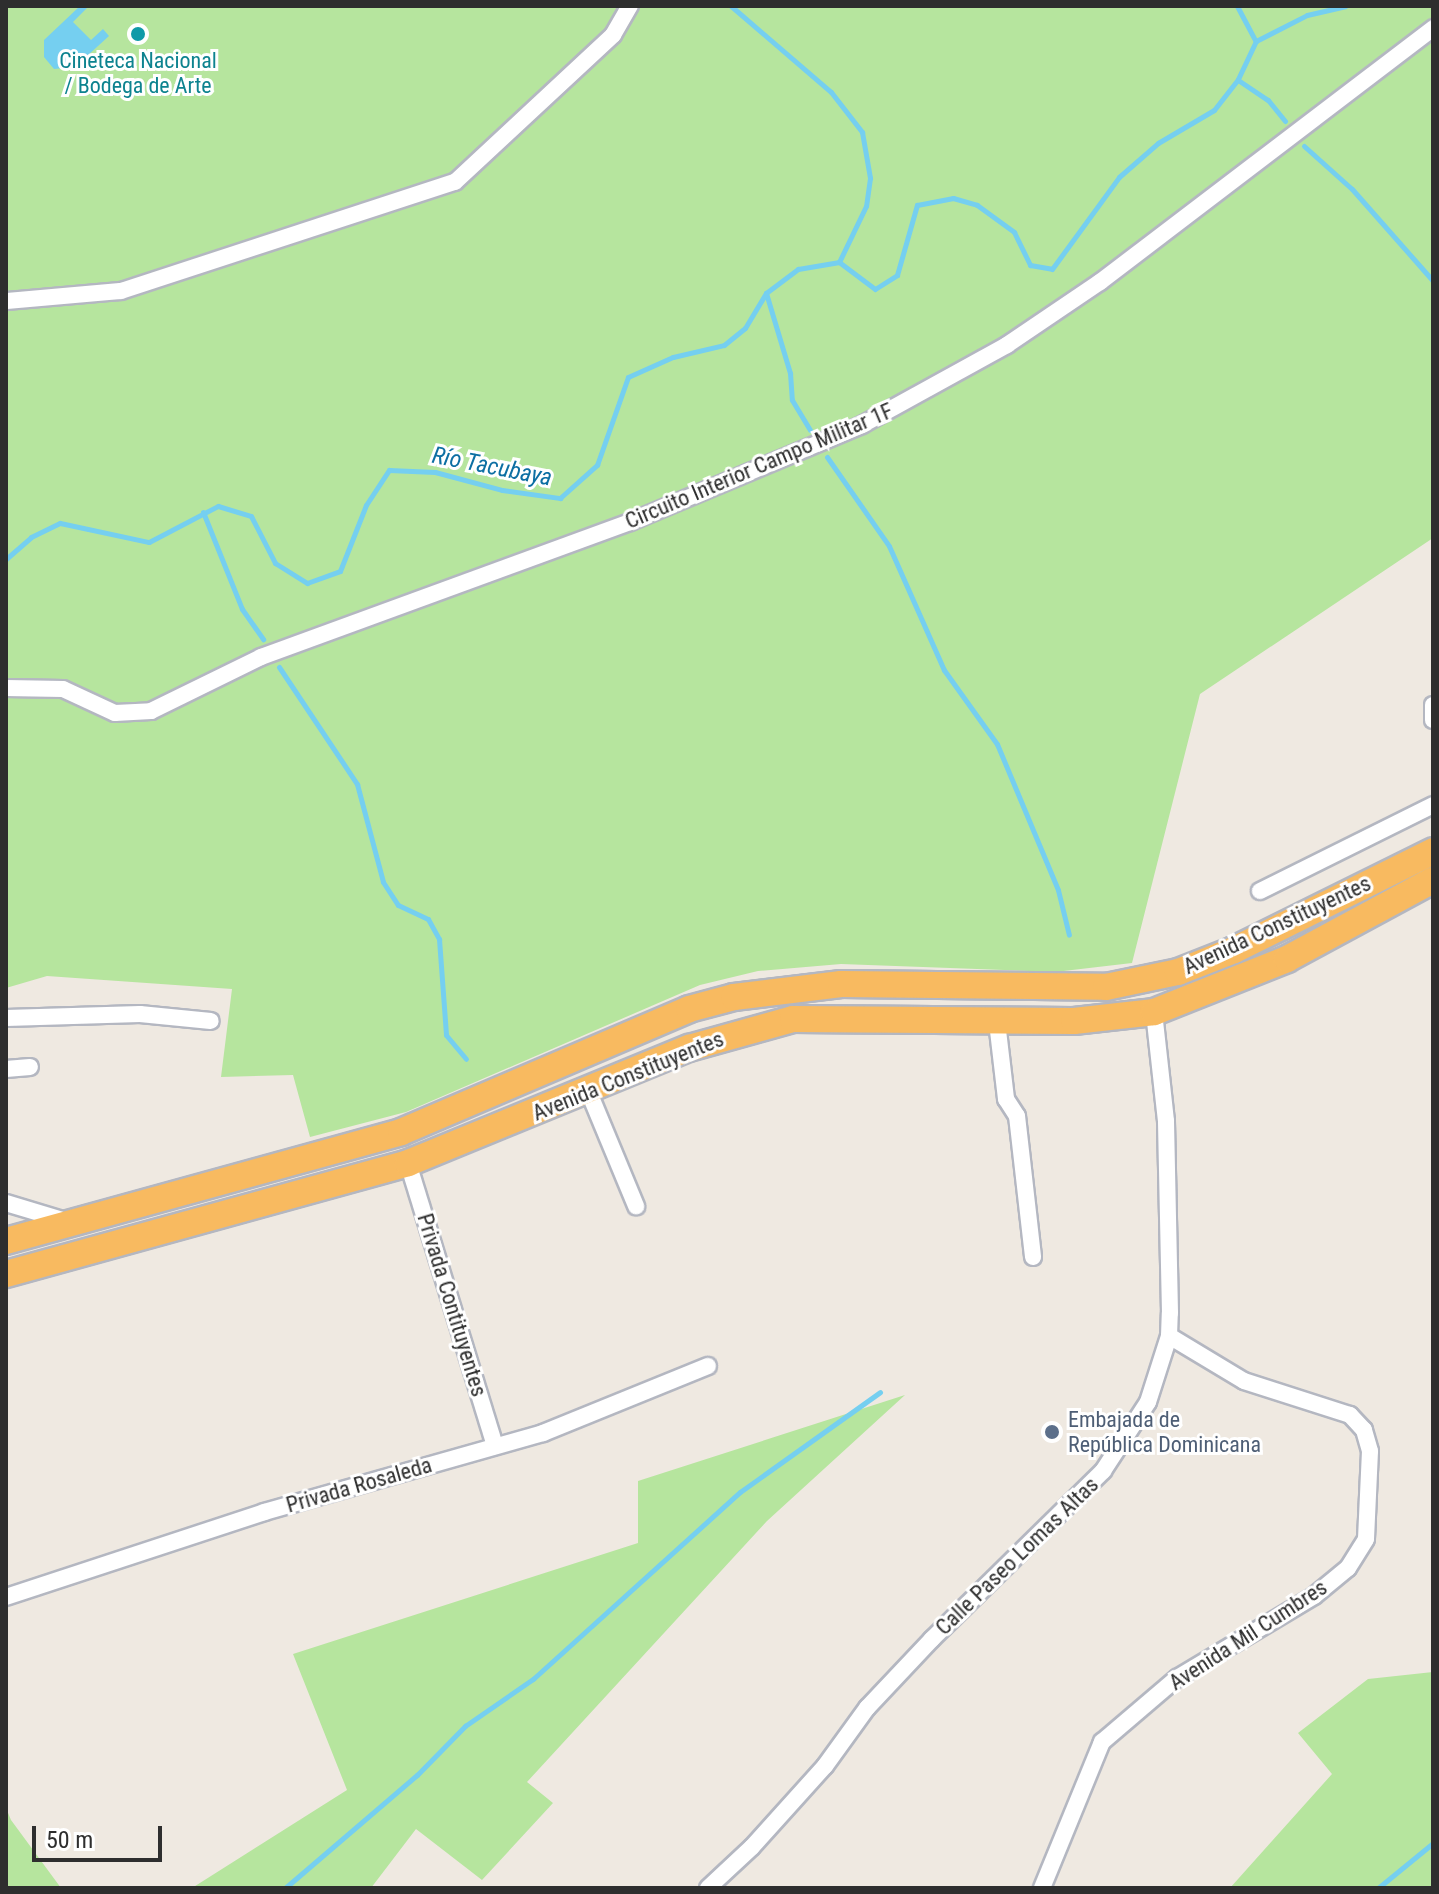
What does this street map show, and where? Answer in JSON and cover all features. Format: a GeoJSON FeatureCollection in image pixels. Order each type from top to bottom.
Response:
{"type":"FeatureCollection","features":[{"type":"Feature","properties":{"kind":"highway","name":"Avenida Constituyentes"},"geometry":{"type":"LineString","coordinates":[[6,1241],[401,1132],[689,1009],[734,997],[841,984],[1106,987],[1166,975],[1234,950],[1433,851]]}},
{"type":"Feature","properties":{"kind":"highway","name":"Avenida Constituyentes"},"geometry":{"type":"LineString","coordinates":[[6,1274],[408,1163],[689,1048],[793,1019],[1088,1021],[1154,1012],[1287,959],[1433,880]]}},
{"type":"Feature","properties":{"kind":"street"},"geometry":{"type":"LineString","coordinates":[[6,301],[121,291],[455,182],[613,35],[625,8]]}},
{"type":"Feature","properties":{"kind":"street","name":"Circuito Interior Campo Militar 1F"},"geometry":{"type":"LineString","coordinates":[[6,688],[63,689],[115,713],[151,711],[261,657],[630,522],[862,425],[1007,345],[1100,282],[1433,28]]}},
{"type":"Feature","properties":{"kind":"street"},"geometry":{"type":"LineString","coordinates":[[1433,705],[1433,720]]}},
{"type":"Feature","properties":{"kind":"street"},"geometry":{"type":"LineString","coordinates":[[1260,891],[1433,805]]}},
{"type":"Feature","properties":{"kind":"street","name":"Calle Paseo Lomas Altas"},"geometry":{"type":"LineString","coordinates":[[708,1888],[752,1847],[867,1708],[932,1639],[1103,1471],[1148,1402],[1169,1336],[1166,1121],[1154,1012]]}},
{"type":"Feature","properties":{"kind":"street"},"geometry":{"type":"LineString","coordinates":[[6,1018],[140,1014],[211,1021]]}},
{"type":"Feature","properties":{"kind":"street"},"geometry":{"type":"LineString","coordinates":[[997,1022],[1006,1099],[1017,1116],[1033,1257]]}},
{"type":"Feature","properties":{"kind":"street"},"geometry":{"type":"LineString","coordinates":[[6,1069],[30,1067]]}},
{"type":"Feature","properties":{"kind":"street"},"geometry":{"type":"LineString","coordinates":[[588,1090],[636,1206]]}},
{"type":"Feature","properties":{"kind":"street","name":"Privada Contituyentes"},"geometry":{"type":"LineString","coordinates":[[408,1163],[495,1446]]}},
{"type":"Feature","properties":{"kind":"street"},"geometry":{"type":"LineString","coordinates":[[6,1203],[71,1223]]}},
{"type":"Feature","properties":{"kind":"street","name":"Avenida Mil Cumbres"},"geometry":{"type":"LineString","coordinates":[[1042,1888],[1102,1742],[1177,1678],[1314,1596],[1348,1568],[1366,1539],[1370,1451],[1364,1430],[1350,1415],[1244,1381],[1169,1336]]}},
{"type":"Feature","properties":{"kind":"street","name":"Privada Rosaleda"},"geometry":{"type":"LineString","coordinates":[[6,1597],[264,1512],[543,1433],[708,1366]]}},
{"type":"Feature","properties":{"kind":"green space"},"geometry":{"type":"Polygon","coordinates":[[[6,6],[1433,6],[1433,538],[1200,694],[1132,963],[1055,972],[841,964],[758,971],[700,985],[406,1112],[310,1137],[293,1075],[221,1077],[232,989],[47,976],[6,988],[6,6]]]}},
{"type":"Feature","properties":{"kind":"green space"},"geometry":{"type":"Polygon","coordinates":[[[905,1395],[767,1521],[527,1782],[553,1803],[482,1880],[416,1829],[371,1888],[192,1888],[347,1790],[293,1654],[638,1543],[638,1481],[905,1395]]]}},
{"type":"Feature","properties":{"kind":"green space"},"geometry":{"type":"Polygon","coordinates":[[[1433,1672],[1433,1888],[1230,1888],[1332,1774],[1298,1733],[1368,1679],[1433,1672]]]}},
{"type":"Feature","properties":{"kind":"green space"},"geometry":{"type":"Polygon","coordinates":[[[6,1808],[11,1820],[61,1888],[6,1888],[6,1808]]]}},
{"type":"Feature","properties":{"kind":"water"},"geometry":{"type":"Polygon","coordinates":[[[80,6],[89,6],[73,22],[91,40],[103,29],[109,36],[75,67],[54,69],[44,57],[44,40],[80,6]]]}},
{"type":"Feature","properties":{"kind":"waterway"},"geometry":{"type":"LineString","coordinates":[[731,6],[831,92],[862,132],[870,178],[866,206],[839,262]]}},
{"type":"Feature","properties":{"kind":"waterway"},"geometry":{"type":"LineString","coordinates":[[1237,6],[1256,41]]}},
{"type":"Feature","properties":{"kind":"waterway","name":"Río Tacubaya"},"geometry":{"type":"LineString","coordinates":[[6,559],[31,537],[60,523],[149,542],[218,506],[251,516],[275,563],[307,583],[340,571],[366,505],[389,470],[435,472],[502,490],[560,498],[597,465],[628,377],[673,357],[724,345],[745,328],[766,293],[798,269],[839,262],[875,289],[897,275],[917,205],[953,198],[977,205],[1014,232],[1030,265],[1052,269],[1119,177],[1158,143],[1214,110],[1238,79],[1256,41],[1307,15],[1345,6]]}},
{"type":"Feature","properties":{"kind":"waterway"},"geometry":{"type":"LineString","coordinates":[[1238,80],[1268,100],[1285,121]]}},
{"type":"Feature","properties":{"kind":"waterway"},"geometry":{"type":"LineString","coordinates":[[1304,146],[1352,189],[1433,281]]}},
{"type":"Feature","properties":{"kind":"waterway"},"geometry":{"type":"LineString","coordinates":[[766,293],[790,373],[792,400],[810,430]]}},
{"type":"Feature","properties":{"kind":"waterway"},"geometry":{"type":"LineString","coordinates":[[827,457],[889,546],[944,670],[997,744],[1058,890],[1069,935]]}},
{"type":"Feature","properties":{"kind":"waterway"},"geometry":{"type":"LineString","coordinates":[[203,512],[242,609],[263,639]]}},
{"type":"Feature","properties":{"kind":"waterway"},"geometry":{"type":"LineString","coordinates":[[279,667],[357,784],[383,882],[398,905],[428,919],[439,939],[446,1035],[466,1059]]}},
{"type":"Feature","properties":{"kind":"waterway"},"geometry":{"type":"LineString","coordinates":[[285,1888],[417,1775],[465,1726],[533,1679],[740,1492],[880,1392]]}},
{"type":"Feature","properties":{"kind":"waterway"},"geometry":{"type":"LineString","coordinates":[[1378,1888],[1433,1843]]}},
{"type":"Feature","properties":{"kind":"place","name":"Cineteca Nacional / Bodega de Arte"},"geometry":{"type":"Point","coordinates":[138,34]}},
{"type":"Feature","properties":{"kind":"place","name":"Embajada de República Dominicana"},"geometry":{"type":"Point","coordinates":[1052,1432]}}]}
